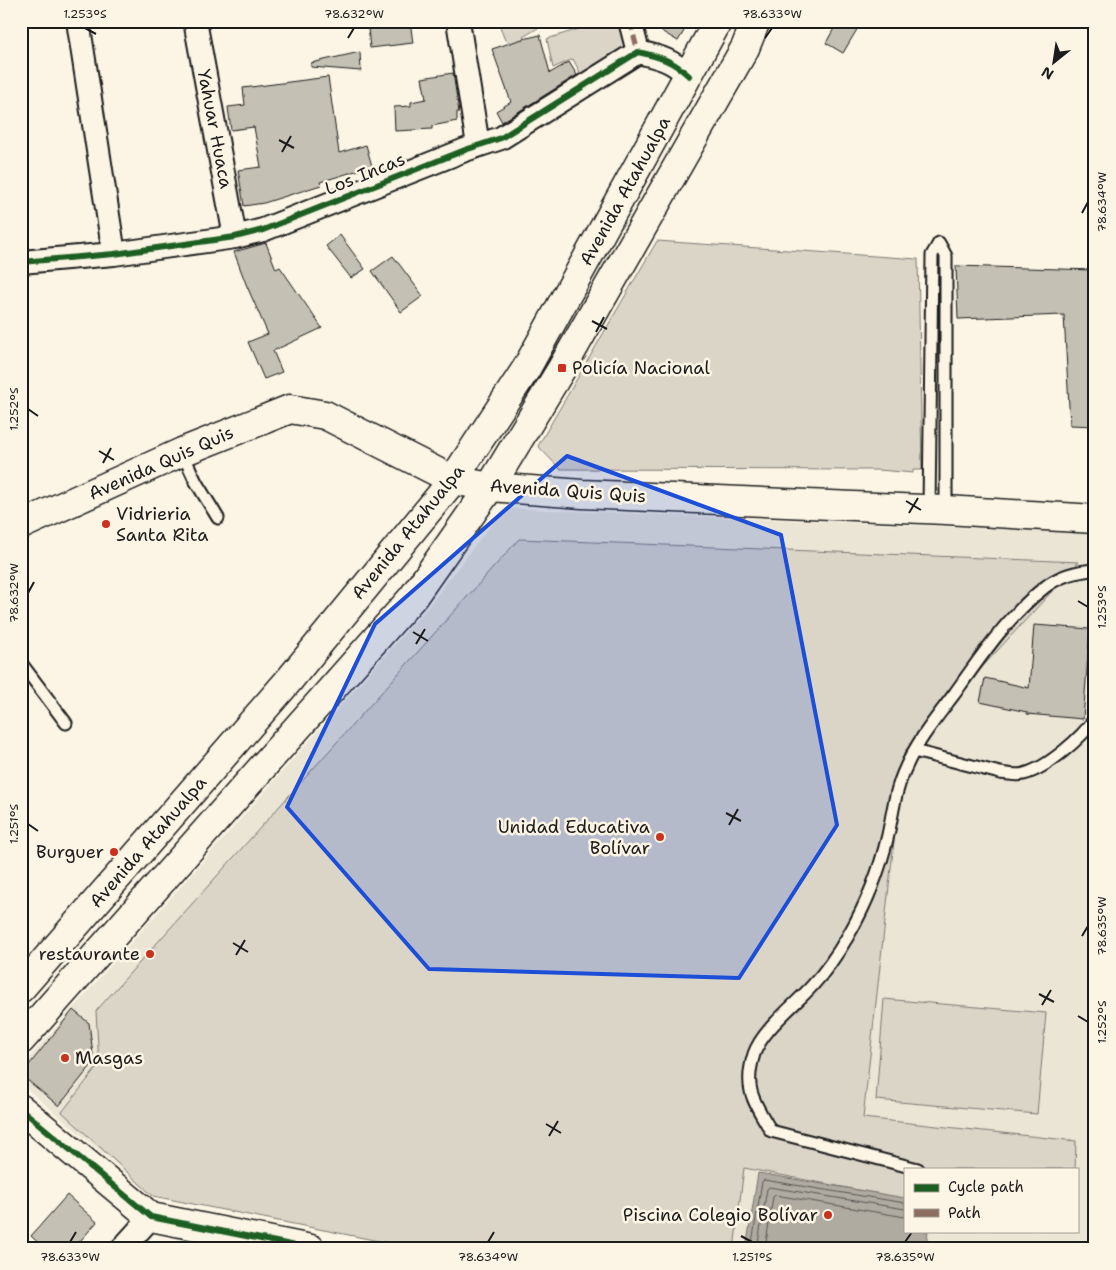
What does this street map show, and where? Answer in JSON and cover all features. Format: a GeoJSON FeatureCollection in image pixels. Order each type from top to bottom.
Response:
{"type":"FeatureCollection","features":[{"type":"Feature","properties":{"kind":"main road","name":"Avenida Atahualpa"},"geometry":{"type":"LineString","coordinates":[[21,988],[290,679],[453,480],[526,369],[718,21]]}},
{"type":"Feature","properties":{"kind":"main road","name":"Avenida Atahualpa"},"geometry":{"type":"LineString","coordinates":[[21,1040],[413,596],[490,487],[562,368],[745,48],[756,21]]}},
{"type":"Feature","properties":{"kind":"main road","name":"Avenida Quis Quis"},"geometry":{"type":"LineString","coordinates":[[21,525],[182,452],[290,408],[325,415],[453,480],[490,487],[582,494],[1095,519]]}},
{"type":"Feature","properties":{"kind":"main road"},"geometry":{"type":"LineString","coordinates":[[21,1109],[150,1218],[311,1249]]}},
{"type":"Feature","properties":{"kind":"street"},"geometry":{"type":"LineString","coordinates":[[78,21],[114,254]]}},
{"type":"Feature","properties":{"kind":"street","name":"Yahuar Huaca"},"geometry":{"type":"LineString","coordinates":[[195,21],[235,237]]}},
{"type":"Feature","properties":{"kind":"street"},"geometry":{"type":"LineString","coordinates":[[458,21],[478,145]]}},
{"type":"Feature","properties":{"kind":"street"},"geometry":{"type":"LineString","coordinates":[[630,21],[638,52],[665,58],[678,65],[689,76]]}},
{"type":"Feature","properties":{"kind":"street","name":"Los Incas"},"geometry":{"type":"LineString","coordinates":[[21,262],[114,254],[235,237],[263,230],[478,145],[501,138],[638,52]]}},
{"type":"Feature","properties":{"kind":"street"},"geometry":{"type":"LineString","coordinates":[[122,1249],[150,1218]]}},
{"type":"Feature","properties":{"kind":"lane"},"geometry":{"type":"LineString","coordinates":[[939,243],[946,256],[937,510],[932,255],[939,243]]}},
{"type":"Feature","properties":{"kind":"lane"},"geometry":{"type":"LineString","coordinates":[[182,452],[196,482],[218,518]]}},
{"type":"Feature","properties":{"kind":"lane"},"geometry":{"type":"LineString","coordinates":[[914,1168],[771,1131],[752,1100],[749,1077],[754,1052],[761,1039],[813,985],[848,936],[862,910],[881,860],[897,789],[914,751],[999,633],[1035,596],[1046,586],[1058,579],[1071,574],[1095,570]]}},
{"type":"Feature","properties":{"kind":"lane"},"geometry":{"type":"LineString","coordinates":[[21,663],[66,723]]}},
{"type":"Feature","properties":{"kind":"lane"},"geometry":{"type":"LineString","coordinates":[[914,751],[1000,773],[1011,775],[1023,774],[1032,771],[1062,751],[1081,735],[1095,718]]}},
{"type":"Feature","properties":{"kind":"highlighted area"},"geometry":{"type":"Polygon","coordinates":[[[567,456],[781,535],[837,825],[739,978],[429,969],[287,807],[375,624],[567,456]]]}},
{"type":"Feature","properties":{"kind":"shaded area"},"geometry":{"type":"Polygon","coordinates":[[[498,21],[536,21],[538,28],[523,37],[531,47],[518,49],[504,38],[498,21]]]}},
{"type":"Feature","properties":{"kind":"shaded area"},"geometry":{"type":"Polygon","coordinates":[[[583,21],[630,21],[639,44],[585,82],[573,59],[553,68],[547,39],[585,27],[583,21]]]}},
{"type":"Feature","properties":{"kind":"shaded area"},"geometry":{"type":"Polygon","coordinates":[[[657,241],[918,259],[922,470],[913,470],[913,473],[879,470],[560,469],[538,446],[657,241]]]}},
{"type":"Feature","properties":{"kind":"shaded area","name":"Unidad Educativa Bolívar"},"geometry":{"type":"Polygon","coordinates":[[[504,508],[1095,533],[1095,1249],[419,1249],[153,1196],[21,1084],[21,1067],[427,608],[504,508]]]}},
{"type":"Feature","properties":{"kind":"shaded area","name":"Unidad Educativa Bolívar"},"geometry":{"type":"Polygon","coordinates":[[[519,539],[1079,562],[904,752],[863,1118],[1076,1141],[1075,1168],[904,1168],[904,1199],[744,1168],[734,1249],[419,1249],[153,1196],[62,1112],[99,1065],[96,1011],[519,539]]]}},
{"type":"Feature","properties":{"kind":"shaded area"},"geometry":{"type":"Polygon","coordinates":[[[884,999],[1046,1013],[1037,1114],[876,1100],[884,999]]]}},
{"type":"Feature","properties":{"kind":"water","name":"Piscina Colegio Bolívar"},"geometry":{"type":"Polygon","coordinates":[[[758,1173],[904,1198],[904,1232],[928,1232],[926,1249],[746,1249],[758,1173]]]}},
{"type":"Feature","properties":{"kind":"building"},"geometry":{"type":"Polygon","coordinates":[[[381,21],[410,21],[413,43],[370,48],[368,29],[382,27],[381,21]]]}},
{"type":"Feature","properties":{"kind":"building"},"geometry":{"type":"Polygon","coordinates":[[[644,21],[690,21],[678,41],[644,21]]]}},
{"type":"Feature","properties":{"kind":"building"},"geometry":{"type":"Polygon","coordinates":[[[838,21],[862,21],[843,53],[826,43],[838,21]]]}},
{"type":"Feature","properties":{"kind":"building"},"geometry":{"type":"Polygon","coordinates":[[[540,35],[550,73],[569,62],[577,75],[502,122],[496,111],[511,102],[492,49],[540,35]]]}},
{"type":"Feature","properties":{"kind":"building"},"geometry":{"type":"Polygon","coordinates":[[[360,52],[361,71],[311,67],[311,63],[360,52]]]}},
{"type":"Feature","properties":{"kind":"building"},"geometry":{"type":"Polygon","coordinates":[[[453,73],[459,112],[457,112],[457,121],[432,126],[432,129],[395,131],[394,107],[411,106],[411,102],[426,99],[422,78],[453,73]]]}},
{"type":"Feature","properties":{"kind":"building"},"geometry":{"type":"Polygon","coordinates":[[[328,77],[339,153],[366,145],[372,166],[320,182],[321,185],[264,203],[244,206],[238,170],[261,167],[254,127],[231,130],[228,107],[245,105],[243,88],[328,77]]]}},
{"type":"Feature","properties":{"kind":"building"},"geometry":{"type":"Polygon","coordinates":[[[340,235],[365,269],[351,278],[326,246],[340,235]]]}},
{"type":"Feature","properties":{"kind":"building"},"geometry":{"type":"Polygon","coordinates":[[[266,243],[276,269],[280,267],[322,328],[273,351],[282,372],[264,379],[248,342],[268,334],[234,252],[266,243]]]}},
{"type":"Feature","properties":{"kind":"building"},"geometry":{"type":"Polygon","coordinates":[[[393,256],[423,296],[401,312],[372,271],[393,256]]]}},
{"type":"Feature","properties":{"kind":"building"},"geometry":{"type":"Polygon","coordinates":[[[956,266],[1095,270],[1095,426],[1070,425],[1064,315],[958,319],[956,266]]]}},
{"type":"Feature","properties":{"kind":"building"},"geometry":{"type":"Polygon","coordinates":[[[1034,625],[1090,629],[1083,719],[1027,714],[1027,712],[980,702],[985,678],[1029,688],[1034,625]]]}},
{"type":"Feature","properties":{"kind":"building","name":"Masgas"},"geometry":{"type":"Polygon","coordinates":[[[73,1010],[89,1023],[94,1062],[59,1106],[21,1075],[73,1010]]]}},
{"type":"Feature","properties":{"kind":"building"},"geometry":{"type":"Polygon","coordinates":[[[67,1195],[97,1222],[73,1249],[45,1249],[31,1236],[67,1195]]]}},
{"type":"Feature","properties":{"kind":"marked path"},"geometry":{"type":"LineString","coordinates":[[630,21],[638,52]]}},
{"type":"Feature","properties":{"kind":"cycle path"},"geometry":{"type":"LineString","coordinates":[[21,262],[114,254],[235,237],[263,230],[465,150],[501,138],[638,52],[665,60],[677,66],[689,76]]}},
{"type":"Feature","properties":{"kind":"cycle path"},"geometry":{"type":"LineString","coordinates":[[21,1109],[151,1217],[311,1249]]}},
{"type":"Feature","properties":{"kind":"place","name":"Policía Nacional"},"geometry":{"type":"Point","coordinates":[562,368]}},
{"type":"Feature","properties":{"kind":"place","name":"Vidrieria Santa Rita"},"geometry":{"type":"Point","coordinates":[106,524]}},
{"type":"Feature","properties":{"kind":"place","name":"Unidad Educativa Bolívar"},"geometry":{"type":"Point","coordinates":[660,837]}},
{"type":"Feature","properties":{"kind":"place","name":"Burguer"},"geometry":{"type":"Point","coordinates":[114,852]}},
{"type":"Feature","properties":{"kind":"place","name":"restaurante"},"geometry":{"type":"Point","coordinates":[150,954]}},
{"type":"Feature","properties":{"kind":"place","name":"Masgas"},"geometry":{"type":"Point","coordinates":[65,1058]}},
{"type":"Feature","properties":{"kind":"place","name":"Piscina Colegio Bolívar"},"geometry":{"type":"Point","coordinates":[828,1215]}}]}
